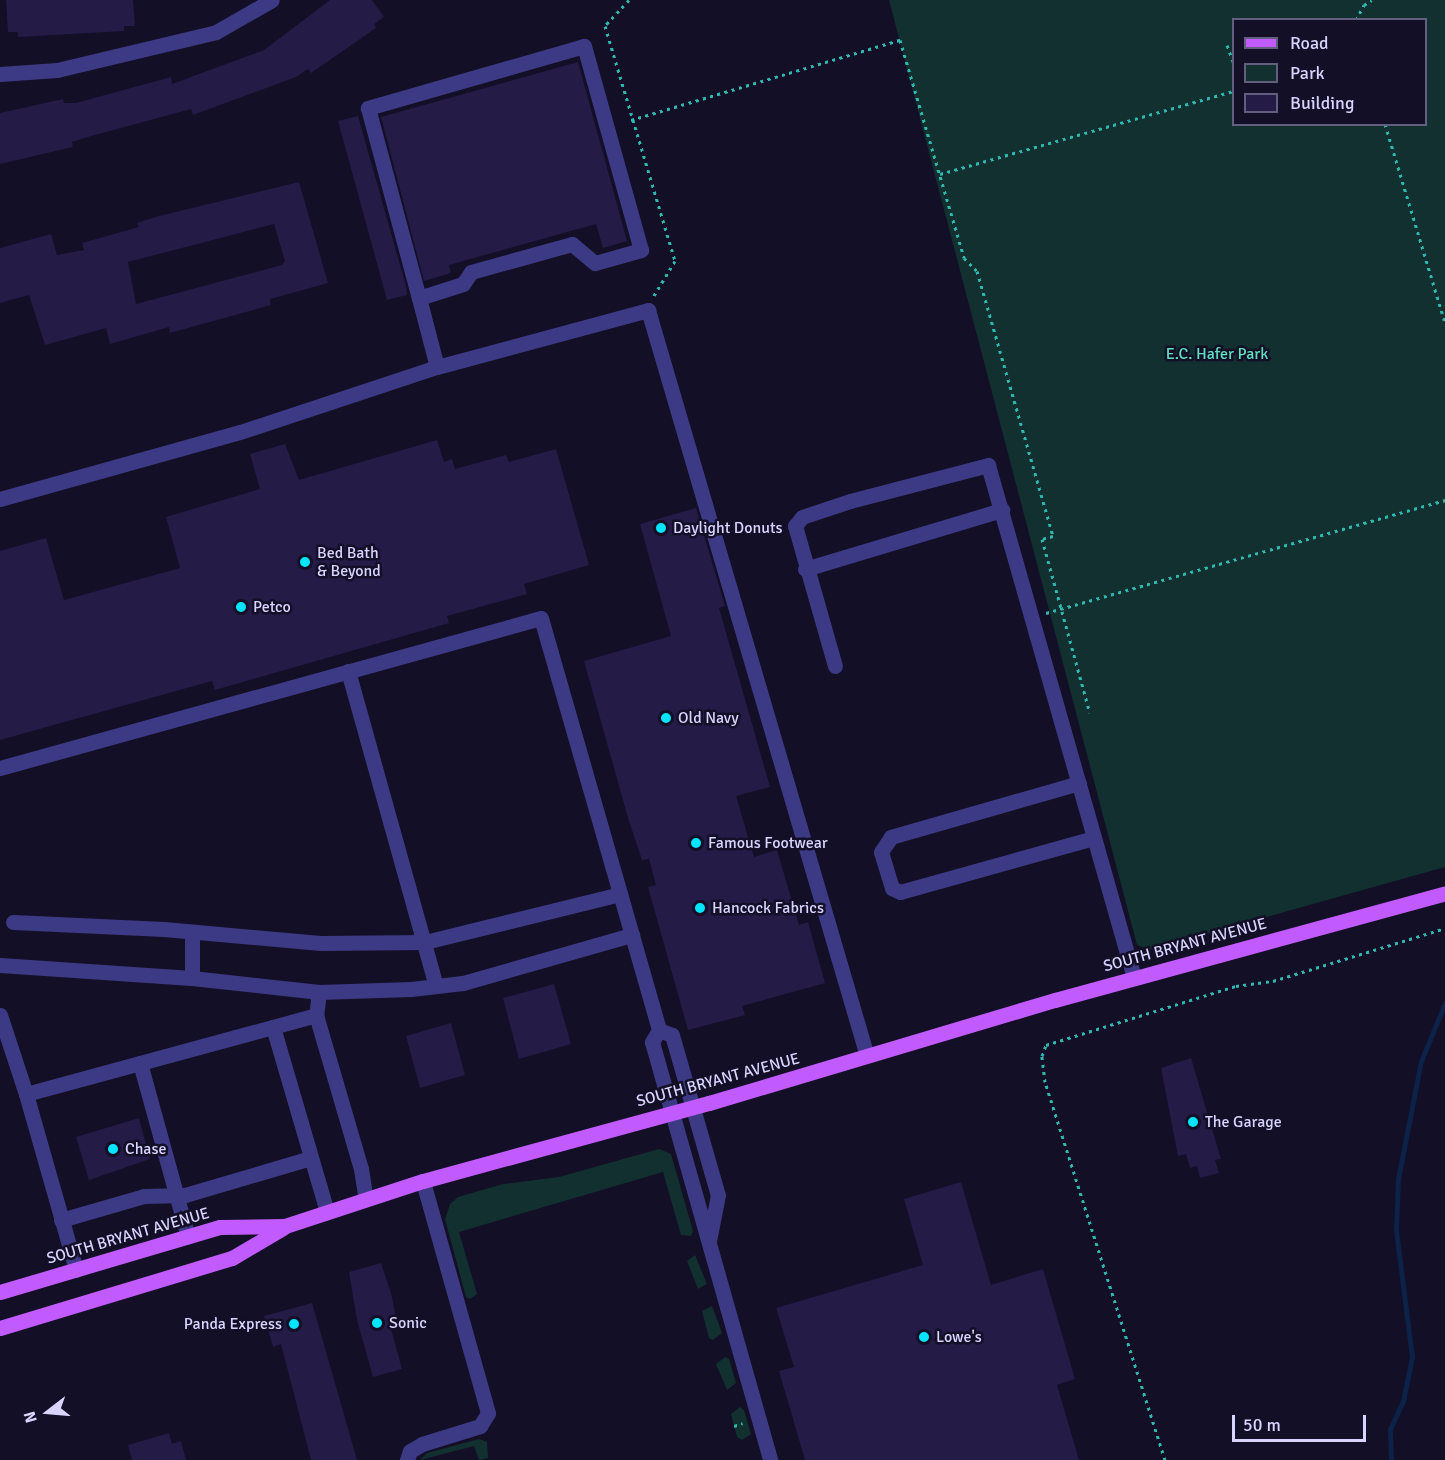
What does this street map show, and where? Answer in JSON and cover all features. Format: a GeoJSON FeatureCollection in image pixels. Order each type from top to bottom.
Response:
{"type":"FeatureCollection","features":[{"type":"Feature","properties":{"kind":"main road","name":"SOUTH BRYANT AVENUE"},"geometry":{"type":"LineString","coordinates":[[0,1292],[220,1227],[285,1226],[423,1181],[672,1110],[691,1107],[1134,978],[1445,893]]}},
{"type":"Feature","properties":{"kind":"main road"},"geometry":{"type":"LineString","coordinates":[[0,1328],[232,1258],[285,1226]]}},
{"type":"Feature","properties":{"kind":"lane"},"geometry":{"type":"LineString","coordinates":[[0,74],[57,70],[216,32],[272,0]]}},
{"type":"Feature","properties":{"kind":"lane"},"geometry":{"type":"LineString","coordinates":[[419,298],[463,284],[471,272],[572,244],[595,263],[641,250],[584,46],[368,108],[419,298],[438,367]]}},
{"type":"Feature","properties":{"kind":"lane"},"geometry":{"type":"LineString","coordinates":[[0,499],[240,432],[438,367],[648,310],[867,1056]]}},
{"type":"Feature","properties":{"kind":"lane"},"geometry":{"type":"LineString","coordinates":[[835,666],[805,569],[795,526],[802,517],[850,501],[988,465],[1134,978]]}},
{"type":"Feature","properties":{"kind":"lane"},"geometry":{"type":"LineString","coordinates":[[805,569],[1002,510]]}},
{"type":"Feature","properties":{"kind":"lane"},"geometry":{"type":"LineString","coordinates":[[0,768],[541,618],[659,1030],[652,1042],[770,1460]]}},
{"type":"Feature","properties":{"kind":"lane"},"geometry":{"type":"LineString","coordinates":[[348,671],[436,986]]}},
{"type":"Feature","properties":{"kind":"lane"},"geometry":{"type":"LineString","coordinates":[[1079,783],[891,837],[881,852],[892,888],[900,892],[1094,838]]}},
{"type":"Feature","properties":{"kind":"lane"},"geometry":{"type":"LineString","coordinates":[[13,922],[144,927],[320,943],[425,942],[620,894]]}},
{"type":"Feature","properties":{"kind":"lane"},"geometry":{"type":"LineString","coordinates":[[192,933],[192,978]]}},
{"type":"Feature","properties":{"kind":"lane"},"geometry":{"type":"LineString","coordinates":[[0,965],[192,978],[319,992],[463,983],[632,935]]}},
{"type":"Feature","properties":{"kind":"lane"},"geometry":{"type":"LineString","coordinates":[[319,992],[316,1015],[361,1168],[366,1199]]}},
{"type":"Feature","properties":{"kind":"lane"},"geometry":{"type":"LineString","coordinates":[[0,1015],[26,1094],[76,1270]]}},
{"type":"Feature","properties":{"kind":"lane"},"geometry":{"type":"LineString","coordinates":[[26,1094],[316,1015]]}},
{"type":"Feature","properties":{"kind":"lane"},"geometry":{"type":"LineString","coordinates":[[273,1026],[327,1212]]}},
{"type":"Feature","properties":{"kind":"lane"},"geometry":{"type":"LineString","coordinates":[[659,1030],[672,1035],[718,1196],[709,1241]]}},
{"type":"Feature","properties":{"kind":"lane"},"geometry":{"type":"LineString","coordinates":[[140,1063],[188,1237]]}},
{"type":"Feature","properties":{"kind":"lane"},"geometry":{"type":"LineString","coordinates":[[61,1220],[144,1196],[176,1196],[311,1158]]}},
{"type":"Feature","properties":{"kind":"lane"},"geometry":{"type":"LineString","coordinates":[[407,1460],[410,1451],[422,1444],[480,1426],[488,1413],[423,1181]]}},
{"type":"Feature","properties":{"kind":"path"},"geometry":{"type":"LineString","coordinates":[[629,0],[605,26],[631,120],[675,261],[658,286],[648,310]]}},
{"type":"Feature","properties":{"kind":"path"},"geometry":{"type":"LineString","coordinates":[[1357,18],[1364,5],[1372,0]]}},
{"type":"Feature","properties":{"kind":"path"},"geometry":{"type":"LineString","coordinates":[[631,120],[900,40],[964,258],[977,271],[1053,536],[1042,539],[1090,713]]}},
{"type":"Feature","properties":{"kind":"path"},"geometry":{"type":"LineString","coordinates":[[1227,45],[1232,61]]}},
{"type":"Feature","properties":{"kind":"path"},"geometry":{"type":"LineString","coordinates":[[939,174],[1232,91]]}},
{"type":"Feature","properties":{"kind":"path"},"geometry":{"type":"LineString","coordinates":[[1386,126],[1445,323]]}},
{"type":"Feature","properties":{"kind":"path"},"geometry":{"type":"LineString","coordinates":[[1060,608],[1445,500]]}},
{"type":"Feature","properties":{"kind":"path"},"geometry":{"type":"LineString","coordinates":[[1165,1460],[1045,1082],[1041,1056],[1046,1045],[1236,986],[1273,981],[1445,928]]}},
{"type":"Feature","properties":{"kind":"path"},"geometry":{"type":"LineString","coordinates":[[734,1426],[748,1422]]}},
{"type":"Feature","properties":{"kind":"green space","name":"E.C. Hafer Park"},"geometry":{"type":"Polygon","coordinates":[[[889,0],[1445,0],[1445,867],[1149,950],[1137,945],[889,0]]]}},
{"type":"Feature","properties":{"kind":"green space"},"geometry":{"type":"Polygon","coordinates":[[[659,1149],[671,1154],[693,1231],[691,1236],[681,1235],[663,1172],[459,1232],[477,1294],[470,1299],[466,1297],[445,1219],[450,1204],[458,1197],[503,1184],[559,1177],[659,1149]]]}},
{"type":"Feature","properties":{"kind":"green space"},"geometry":{"type":"Polygon","coordinates":[[[695,1255],[707,1284],[698,1289],[687,1261],[695,1255]]]}},
{"type":"Feature","properties":{"kind":"green space"},"geometry":{"type":"Polygon","coordinates":[[[712,1306],[722,1333],[713,1340],[709,1338],[702,1311],[712,1306]]]}},
{"type":"Feature","properties":{"kind":"green space"},"geometry":{"type":"Polygon","coordinates":[[[725,1357],[729,1359],[736,1383],[727,1390],[716,1364],[725,1357]]]}},
{"type":"Feature","properties":{"kind":"green space"},"geometry":{"type":"Polygon","coordinates":[[[740,1407],[744,1410],[751,1434],[742,1440],[737,1437],[731,1414],[740,1407]]]}},
{"type":"Feature","properties":{"kind":"green space"},"geometry":{"type":"Polygon","coordinates":[[[479,1439],[487,1442],[488,1458],[479,1460],[474,1446],[420,1460],[427,1453],[479,1439]]]}},
{"type":"Feature","properties":{"kind":"building"},"geometry":{"type":"Polygon","coordinates":[[[6,0],[133,0],[135,26],[124,26],[124,31],[18,37],[18,32],[8,32],[6,0]]]}},
{"type":"Feature","properties":{"kind":"building"},"geometry":{"type":"Polygon","coordinates":[[[330,0],[372,0],[384,17],[374,24],[376,28],[311,73],[308,69],[296,77],[193,115],[191,109],[84,138],[72,142],[73,147],[0,164],[0,113],[63,99],[64,103],[76,103],[171,77],[172,84],[264,50],[330,0]]]}},
{"type":"Feature","properties":{"kind":"building"},"geometry":{"type":"Polygon","coordinates":[[[578,62],[627,241],[603,248],[596,224],[449,265],[451,273],[424,281],[381,117],[578,62]]]}},
{"type":"Feature","properties":{"kind":"building"},"geometry":{"type":"Polygon","coordinates":[[[358,116],[406,286],[407,295],[387,300],[338,121],[358,116]]]}},
{"type":"Feature","properties":{"kind":"building"},"geometry":{"type":"Polygon","coordinates":[[[299,182],[328,283],[270,299],[271,305],[170,333],[169,327],[110,344],[106,328],[45,345],[29,295],[0,303],[0,248],[51,234],[57,255],[84,250],[82,243],[139,227],[137,223],[299,182]],[[274,224],[128,262],[136,304],[282,265],[285,261],[274,224]]]}},
{"type":"Feature","properties":{"kind":"building"},"geometry":{"type":"Polygon","coordinates":[[[437,440],[444,462],[452,459],[455,469],[506,455],[509,462],[556,449],[589,565],[524,584],[527,594],[447,616],[449,623],[215,690],[212,681],[0,740],[0,551],[46,538],[64,600],[180,568],[166,517],[260,489],[250,454],[285,444],[299,480],[437,440]]]}},
{"type":"Feature","properties":{"kind":"building"},"geometry":{"type":"Polygon","coordinates":[[[696,508],[725,606],[719,608],[770,787],[736,796],[754,857],[777,850],[799,925],[808,922],[825,983],[742,1006],[745,1015],[688,1030],[648,887],[656,885],[649,859],[642,860],[628,818],[584,661],[671,636],[640,524],[696,508]]]}},
{"type":"Feature","properties":{"kind":"building"},"geometry":{"type":"Polygon","coordinates":[[[554,984],[571,1044],[519,1059],[503,998],[554,984]]]}},
{"type":"Feature","properties":{"kind":"building"},"geometry":{"type":"Polygon","coordinates":[[[451,1023],[465,1075],[420,1088],[406,1036],[451,1023]]]}},
{"type":"Feature","properties":{"kind":"building","name":"The Garage"},"geometry":{"type":"Polygon","coordinates":[[[1191,1058],[1221,1159],[1215,1160],[1219,1173],[1200,1178],[1197,1166],[1190,1168],[1186,1154],[1178,1156],[1161,1068],[1191,1058]]]}},
{"type":"Feature","properties":{"kind":"building","name":"Chase"},"geometry":{"type":"Polygon","coordinates":[[[139,1118],[150,1159],[89,1180],[76,1137],[139,1118]]]}},
{"type":"Feature","properties":{"kind":"building","name":"Lowe's"},"geometry":{"type":"Polygon","coordinates":[[[961,1182],[991,1285],[1043,1269],[1075,1379],[1057,1385],[1079,1460],[805,1460],[779,1371],[794,1367],[776,1308],[923,1265],[904,1199],[961,1182]]]}},
{"type":"Feature","properties":{"kind":"building","name":"Sonic"},"geometry":{"type":"Polygon","coordinates":[[[381,1263],[391,1293],[398,1326],[391,1329],[402,1369],[373,1377],[357,1320],[349,1272],[381,1263]]]}},
{"type":"Feature","properties":{"kind":"building"},"geometry":{"type":"Polygon","coordinates":[[[312,1303],[357,1460],[311,1460],[281,1344],[273,1347],[264,1316],[312,1303]]]}},
{"type":"Feature","properties":{"kind":"building"},"geometry":{"type":"Polygon","coordinates":[[[169,1433],[172,1444],[181,1441],[186,1460],[132,1460],[128,1445],[169,1433]]]}},
{"type":"Feature","properties":{"kind":"waterway"},"geometry":{"type":"LineString","coordinates":[[1391,1460],[1390,1429],[1403,1401],[1412,1357],[1396,1230],[1398,1179],[1421,1061],[1445,1003]]}},
{"type":"Feature","properties":{"kind":"place","name":"Daylight Donuts"},"geometry":{"type":"Point","coordinates":[661,528]}},
{"type":"Feature","properties":{"kind":"place","name":"Bed Bath & Beyond"},"geometry":{"type":"Point","coordinates":[305,562]}},
{"type":"Feature","properties":{"kind":"place","name":"Petco"},"geometry":{"type":"Point","coordinates":[241,607]}},
{"type":"Feature","properties":{"kind":"place","name":"Old Navy"},"geometry":{"type":"Point","coordinates":[666,718]}},
{"type":"Feature","properties":{"kind":"place","name":"Famous Footwear"},"geometry":{"type":"Point","coordinates":[696,843]}},
{"type":"Feature","properties":{"kind":"place","name":"Hancock Fabrics"},"geometry":{"type":"Point","coordinates":[700,908]}},
{"type":"Feature","properties":{"kind":"place","name":"The Garage"},"geometry":{"type":"Point","coordinates":[1193,1122]}},
{"type":"Feature","properties":{"kind":"place","name":"Chase"},"geometry":{"type":"Point","coordinates":[113,1149]}},
{"type":"Feature","properties":{"kind":"place","name":"Sonic"},"geometry":{"type":"Point","coordinates":[377,1323]}},
{"type":"Feature","properties":{"kind":"place","name":"Panda Express"},"geometry":{"type":"Point","coordinates":[294,1324]}},
{"type":"Feature","properties":{"kind":"place","name":"Lowe's"},"geometry":{"type":"Point","coordinates":[924,1337]}}]}
